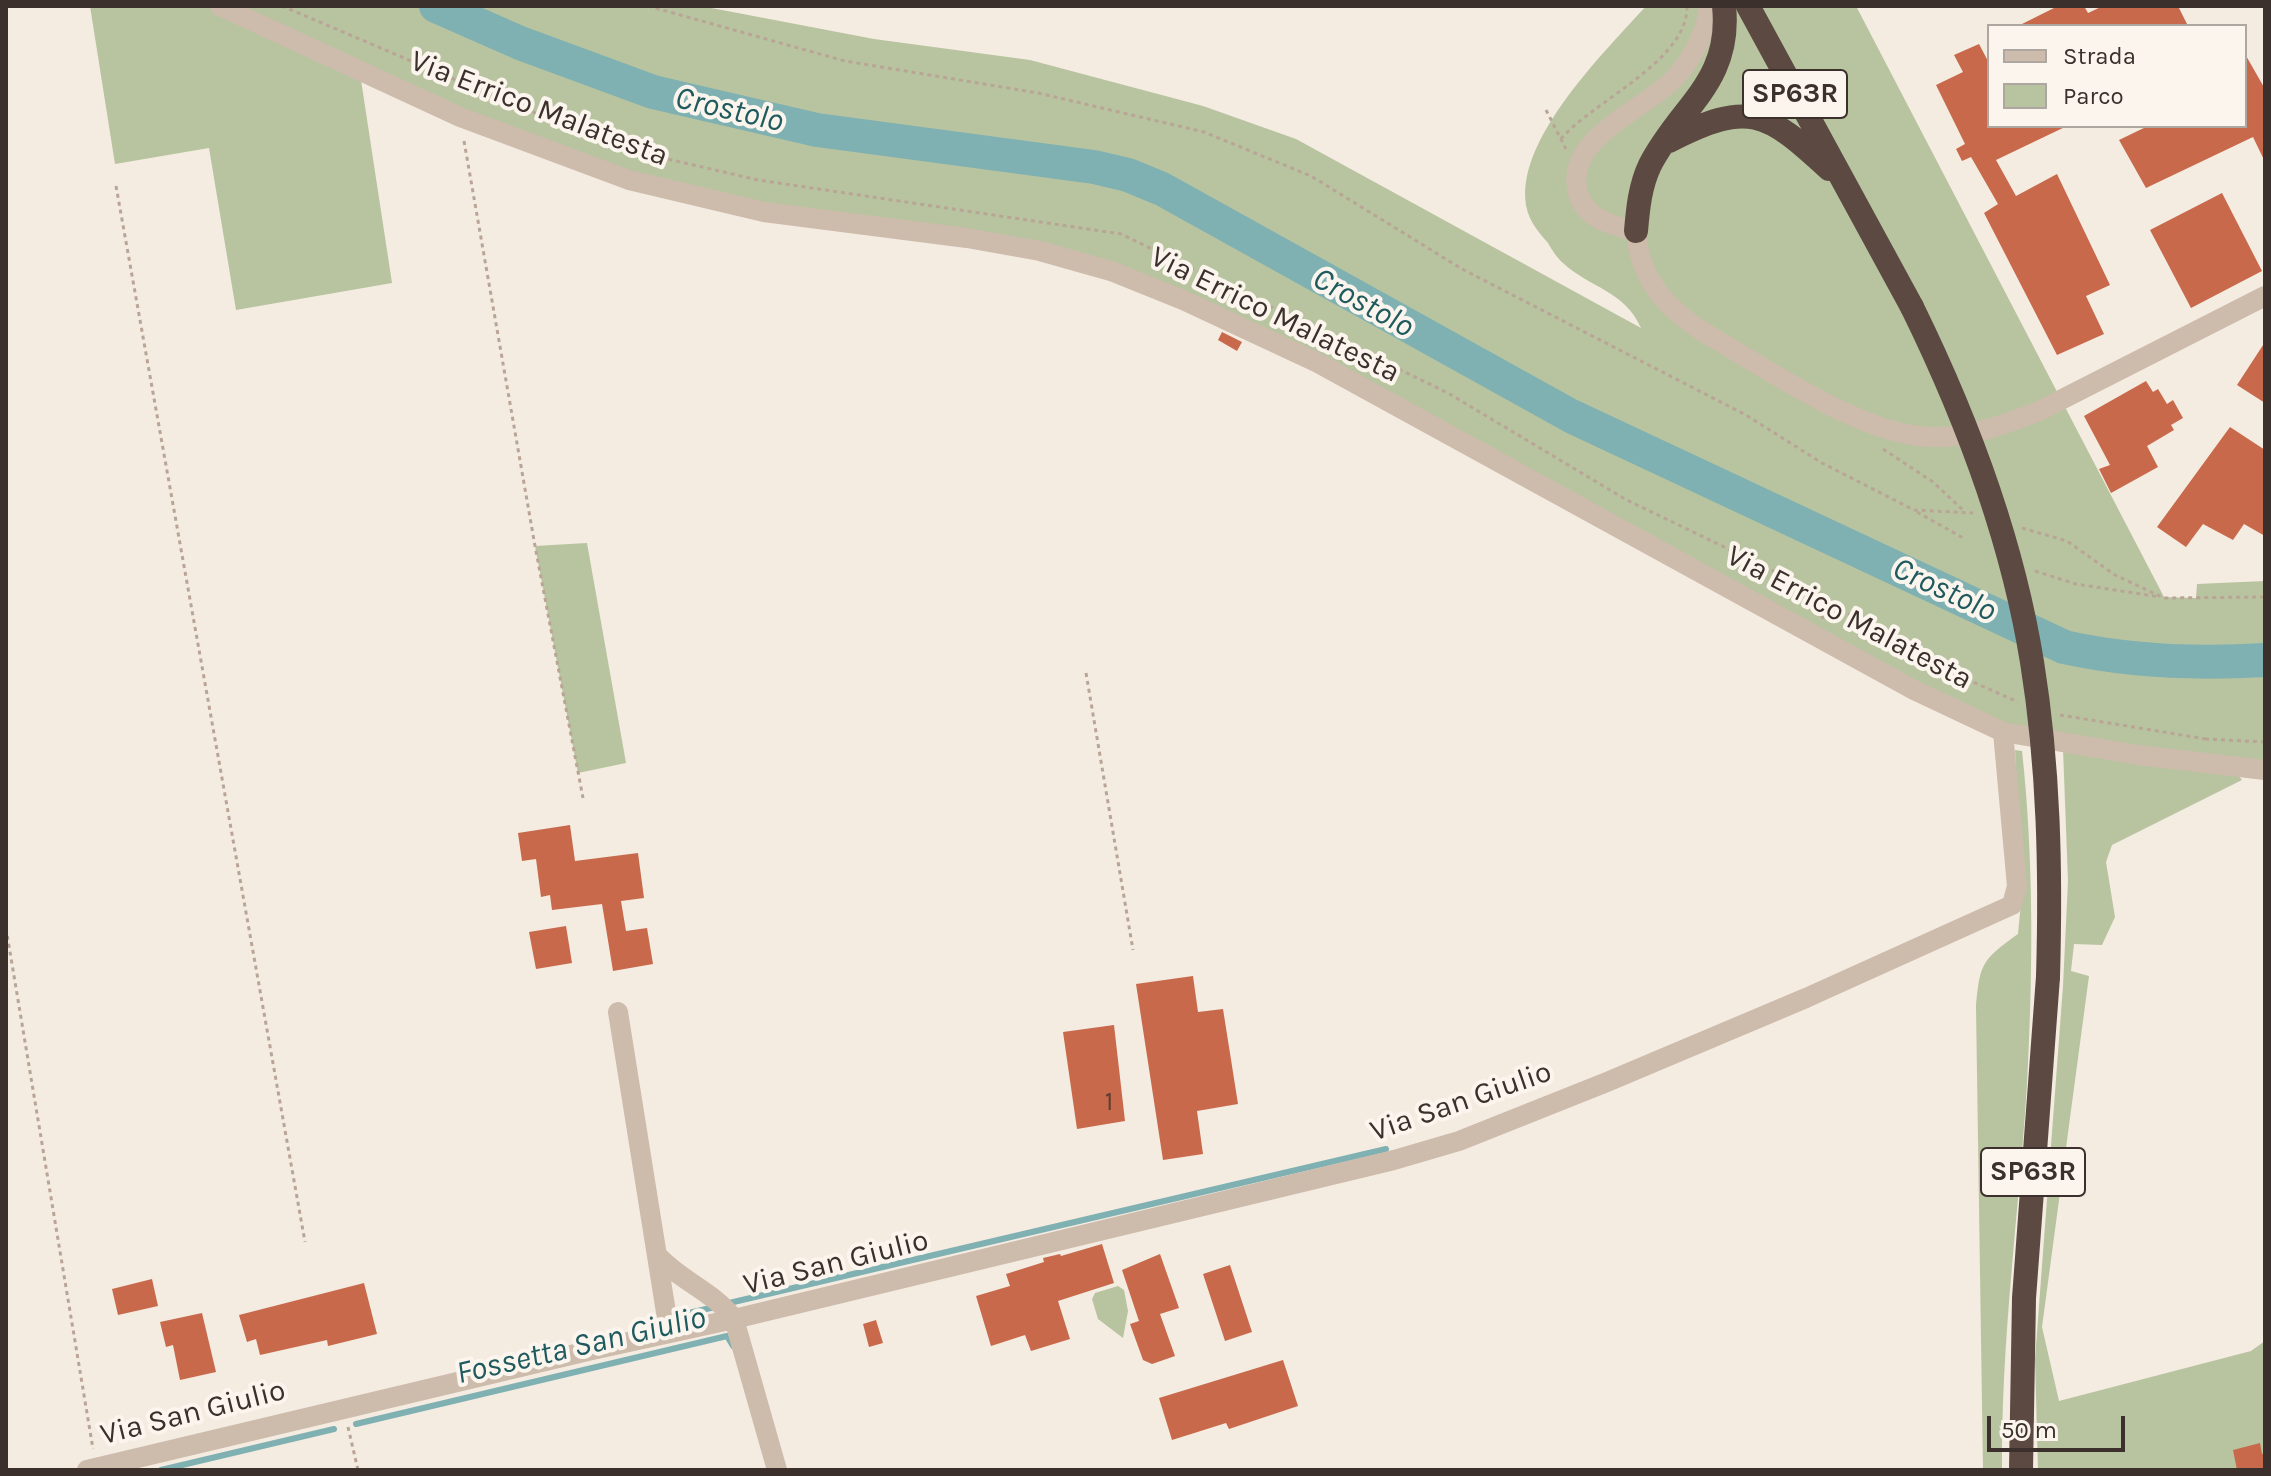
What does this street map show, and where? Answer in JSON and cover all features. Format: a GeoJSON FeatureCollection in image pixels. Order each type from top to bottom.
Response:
{"type":"FeatureCollection","features":[{"type":"Feature","properties":{"kind":"highway"},"geometry":{"type":"LineString","coordinates":[[1636,231],[1638,205],[1646,176],[1663,144],[1712,78],[1719,61],[1726,27],[1724,6]]}},
{"type":"Feature","properties":{"kind":"highway","name":"SP63R"},"geometry":{"type":"LineString","coordinates":[[1748,6],[1912,307],[1963,417],[2004,540],[2024,620],[2037,698],[2050,875],[2048,977],[2024,1298],[2021,1470]]}},
{"type":"Feature","properties":{"kind":"highway"},"geometry":{"type":"LineString","coordinates":[[1663,144],[1722,117],[1760,119],[1790,133],[1843,181]]}},
{"type":"Feature","properties":{"kind":"street","name":"Via Errico Malatesta"},"geometry":{"type":"LineString","coordinates":[[220,6],[460,117],[605,172],[674,192],[764,212],[895,227],[1040,251],[1111,271],[1183,300],[1318,363],[1914,690],[2003,732],[2138,755],[2265,770]]}},
{"type":"Feature","properties":{"kind":"street"},"geometry":{"type":"LineString","coordinates":[[1708,6],[1708,17],[1697,44],[1674,79],[1590,144],[1580,160],[1576,184],[1585,208],[1604,222],[1636,231],[1646,275],[1664,301],[1680,316],[1741,354],[1869,425],[1929,437],[1962,434],[2007,423],[2039,411],[2265,296]]}},
{"type":"Feature","properties":{"kind":"street","name":"Via San Giulio"},"geometry":{"type":"LineString","coordinates":[[92,1469],[669,1331],[734,1319],[1394,1160],[1459,1141],[1806,998],[2012,905],[2017,886],[2003,732]]}},
{"type":"Feature","properties":{"kind":"street"},"geometry":{"type":"LineString","coordinates":[[618,1012],[669,1331]]}},
{"type":"Feature","properties":{"kind":"street"},"geometry":{"type":"LineString","coordinates":[[657,1255],[671,1270],[719,1301],[734,1319]]}},
{"type":"Feature","properties":{"kind":"street","name":"Via San Giulio"},"geometry":{"type":"LineString","coordinates":[[734,1319],[777,1470]]}},
{"type":"Feature","properties":{"kind":"path"},"geometry":{"type":"LineString","coordinates":[[648,6],[845,61],[1038,93],[1204,132],[1311,176],[1462,269],[1746,415],[1822,463],[1965,539]]}},
{"type":"Feature","properties":{"kind":"path"},"geometry":{"type":"LineString","coordinates":[[1546,110],[1561,139],[1581,119],[1658,62],[1685,19],[1687,6]]}},
{"type":"Feature","properties":{"kind":"path"},"geometry":{"type":"LineString","coordinates":[[460,117],[535,546],[583,798]]}},
{"type":"Feature","properties":{"kind":"path"},"geometry":{"type":"LineString","coordinates":[[116,186],[305,1242]]}},
{"type":"Feature","properties":{"kind":"path"},"geometry":{"type":"LineString","coordinates":[[1869,425],[1873,438],[1886,452],[1933,482],[1965,512]]}},
{"type":"Feature","properties":{"kind":"path"},"geometry":{"type":"LineString","coordinates":[[1914,510],[1965,512],[1985,517]]}},
{"type":"Feature","properties":{"kind":"path"},"geometry":{"type":"LineString","coordinates":[[2014,526],[2067,541],[2115,575],[2164,598]]}},
{"type":"Feature","properties":{"kind":"path"},"geometry":{"type":"LineString","coordinates":[[2035,571],[2076,584],[2164,598],[2265,597]]}},
{"type":"Feature","properties":{"kind":"path"},"geometry":{"type":"LineString","coordinates":[[1817,592],[1899,649],[2024,704]]}},
{"type":"Feature","properties":{"kind":"path"},"geometry":{"type":"LineString","coordinates":[[1086,673],[1133,950]]}},
{"type":"Feature","properties":{"kind":"path"},"geometry":{"type":"LineString","coordinates":[[2054,713],[2206,739],[2265,742]]}},
{"type":"Feature","properties":{"kind":"path"},"geometry":{"type":"LineString","coordinates":[[6,928],[92,1469]]}},
{"type":"Feature","properties":{"kind":"path"},"geometry":{"type":"LineString","coordinates":[[348,1428],[358,1470]]}},
{"type":"Feature","properties":{"kind":"green space"},"geometry":{"type":"Polygon","coordinates":[[[90,6],[701,6],[874,39],[1030,60],[1203,106],[1296,139],[1641,328],[1626,306],[1561,261],[1530,218],[1525,192],[1531,163],[1544,133],[1562,104],[1646,6],[1856,6],[2164,597],[2196,598],[2197,584],[2265,581],[2265,765],[2011,731],[1650,542],[1108,265],[837,220],[609,170],[359,67],[392,283],[236,310],[209,148],[115,164],[90,6]]]}},
{"type":"Feature","properties":{"kind":"green space"},"geometry":{"type":"Polygon","coordinates":[[[587,543],[626,763],[578,773],[535,546],[587,543]]]}},
{"type":"Feature","properties":{"kind":"green space"},"geometry":{"type":"Polygon","coordinates":[[[2063,749],[2234,770],[2242,780],[2112,845],[2106,862],[2115,917],[2102,945],[2074,944],[2071,971],[2089,976],[2042,1327],[2059,1401],[2251,1351],[2265,1341],[2265,1470],[2038,1470],[2035,1359],[2068,881],[2063,749]]]}},
{"type":"Feature","properties":{"kind":"green space"},"geometry":{"type":"Polygon","coordinates":[[[2015,750],[2022,751],[2029,834],[2029,1043],[2007,1325],[2002,1470],[1983,1470],[1976,1007],[1985,964],[2018,934],[2022,892],[2015,750]]]}},
{"type":"Feature","properties":{"kind":"green space"},"geometry":{"type":"Polygon","coordinates":[[[1118,1286],[1124,1290],[1128,1311],[1123,1338],[1098,1319],[1092,1299],[1095,1293],[1118,1286]]]}},
{"type":"Feature","properties":{"kind":"building"},"geometry":{"type":"Polygon","coordinates":[[[2058,6],[2084,6],[2088,13],[2103,6],[2178,6],[2187,24],[2022,24],[2058,6]]]}},
{"type":"Feature","properties":{"kind":"building"},"geometry":{"type":"Polygon","coordinates":[[[1979,44],[1987,59],[1987,128],[2063,128],[1996,160],[2016,196],[2057,174],[2110,285],[2086,296],[2104,334],[2057,355],[1984,213],[1998,204],[1971,157],[1962,161],[1956,149],[1965,144],[1936,85],[1963,72],[1954,55],[1979,44]]]}},
{"type":"Feature","properties":{"kind":"building"},"geometry":{"type":"Polygon","coordinates":[[[2247,58],[2265,89],[2265,162],[2253,137],[2146,188],[2119,140],[2144,128],[2247,128],[2247,58]]]}},
{"type":"Feature","properties":{"kind":"building"},"geometry":{"type":"Polygon","coordinates":[[[2222,193],[2262,271],[2191,308],[2150,230],[2222,193]]]}},
{"type":"Feature","properties":{"kind":"building"},"geometry":{"type":"Polygon","coordinates":[[[1222,332],[1242,342],[1237,351],[1218,340],[1222,332]]]}},
{"type":"Feature","properties":{"kind":"building"},"geometry":{"type":"Polygon","coordinates":[[[2265,342],[2265,403],[2237,385],[2265,342]]]}},
{"type":"Feature","properties":{"kind":"building"},"geometry":{"type":"Polygon","coordinates":[[[2146,381],[2153,392],[2158,389],[2167,404],[2173,400],[2183,418],[2171,425],[2174,430],[2147,446],[2158,467],[2111,493],[2099,469],[2110,465],[2084,416],[2146,381]]]}},
{"type":"Feature","properties":{"kind":"building"},"geometry":{"type":"Polygon","coordinates":[[[2230,427],[2265,450],[2265,536],[2244,524],[2233,540],[2203,524],[2186,547],[2157,527],[2230,427]]]}},
{"type":"Feature","properties":{"kind":"building"},"geometry":{"type":"Polygon","coordinates":[[[570,825],[575,861],[638,853],[644,898],[621,901],[626,931],[647,928],[653,964],[613,971],[602,904],[552,910],[550,895],[541,897],[536,859],[522,861],[518,833],[570,825]]]}},
{"type":"Feature","properties":{"kind":"building"},"geometry":{"type":"Polygon","coordinates":[[[566,926],[572,963],[536,969],[529,932],[566,926]]]}},
{"type":"Feature","properties":{"kind":"building"},"geometry":{"type":"Polygon","coordinates":[[[1193,976],[1198,1012],[1223,1009],[1238,1104],[1197,1111],[1203,1154],[1163,1160],[1136,984],[1193,976]]]}},
{"type":"Feature","properties":{"kind":"building"},"geometry":{"type":"Polygon","coordinates":[[[1114,1025],[1125,1121],[1077,1129],[1063,1032],[1114,1025]]]}},
{"type":"Feature","properties":{"kind":"building"},"geometry":{"type":"Polygon","coordinates":[[[1102,1244],[1114,1283],[1058,1301],[1070,1339],[1031,1351],[1025,1335],[991,1346],[976,1296],[1010,1286],[1006,1274],[1044,1262],[1043,1258],[1102,1244]]]}},
{"type":"Feature","properties":{"kind":"building"},"geometry":{"type":"Polygon","coordinates":[[[1160,1254],[1179,1308],[1160,1314],[1175,1356],[1152,1364],[1143,1360],[1130,1324],[1139,1321],[1122,1270],[1160,1254]]]}},
{"type":"Feature","properties":{"kind":"building"},"geometry":{"type":"Polygon","coordinates":[[[1230,1265],[1252,1332],[1225,1341],[1203,1274],[1230,1265]]]}},
{"type":"Feature","properties":{"kind":"building"},"geometry":{"type":"Polygon","coordinates":[[[152,1279],[158,1306],[118,1315],[112,1289],[152,1279]]]}},
{"type":"Feature","properties":{"kind":"building"},"geometry":{"type":"Polygon","coordinates":[[[364,1283],[377,1334],[328,1346],[327,1340],[260,1355],[256,1339],[247,1342],[239,1315],[364,1283]]]}},
{"type":"Feature","properties":{"kind":"building"},"geometry":{"type":"Polygon","coordinates":[[[202,1313],[216,1372],[180,1380],[173,1345],[166,1347],[160,1322],[202,1313]]]}},
{"type":"Feature","properties":{"kind":"building"},"geometry":{"type":"Polygon","coordinates":[[[876,1320],[883,1343],[869,1347],[863,1324],[876,1320]]]}},
{"type":"Feature","properties":{"kind":"building"},"geometry":{"type":"Polygon","coordinates":[[[1283,1360],[1298,1406],[1229,1429],[1226,1423],[1172,1440],[1159,1398],[1283,1360]]]}},
{"type":"Feature","properties":{"kind":"building"},"geometry":{"type":"Polygon","coordinates":[[[2260,1443],[2262,1454],[2265,1453],[2265,1470],[2237,1470],[2233,1450],[2260,1443]]]}},
{"type":"Feature","properties":{"kind":"waterway","name":"Crostolo"},"geometry":{"type":"LineString","coordinates":[[436,6],[520,43],[653,92],[817,130],[1094,167],[1128,175],[1162,189],[1571,416],[2064,647],[2164,661],[2265,660]]}},
{"type":"Feature","properties":{"kind":"waterway"},"geometry":{"type":"LineString","coordinates":[[725,1304],[1386,1149]]}},
{"type":"Feature","properties":{"kind":"waterway"},"geometry":{"type":"LineString","coordinates":[[671,1317],[715,1307]]}},
{"type":"Feature","properties":{"kind":"waterway","name":"Fossetta San Giulio"},"geometry":{"type":"LineString","coordinates":[[356,1424],[727,1336],[733,1346]]}},
{"type":"Feature","properties":{"kind":"waterway","name":"Fossetta San Giulio"},"geometry":{"type":"LineString","coordinates":[[161,1470],[334,1429]]}}]}
